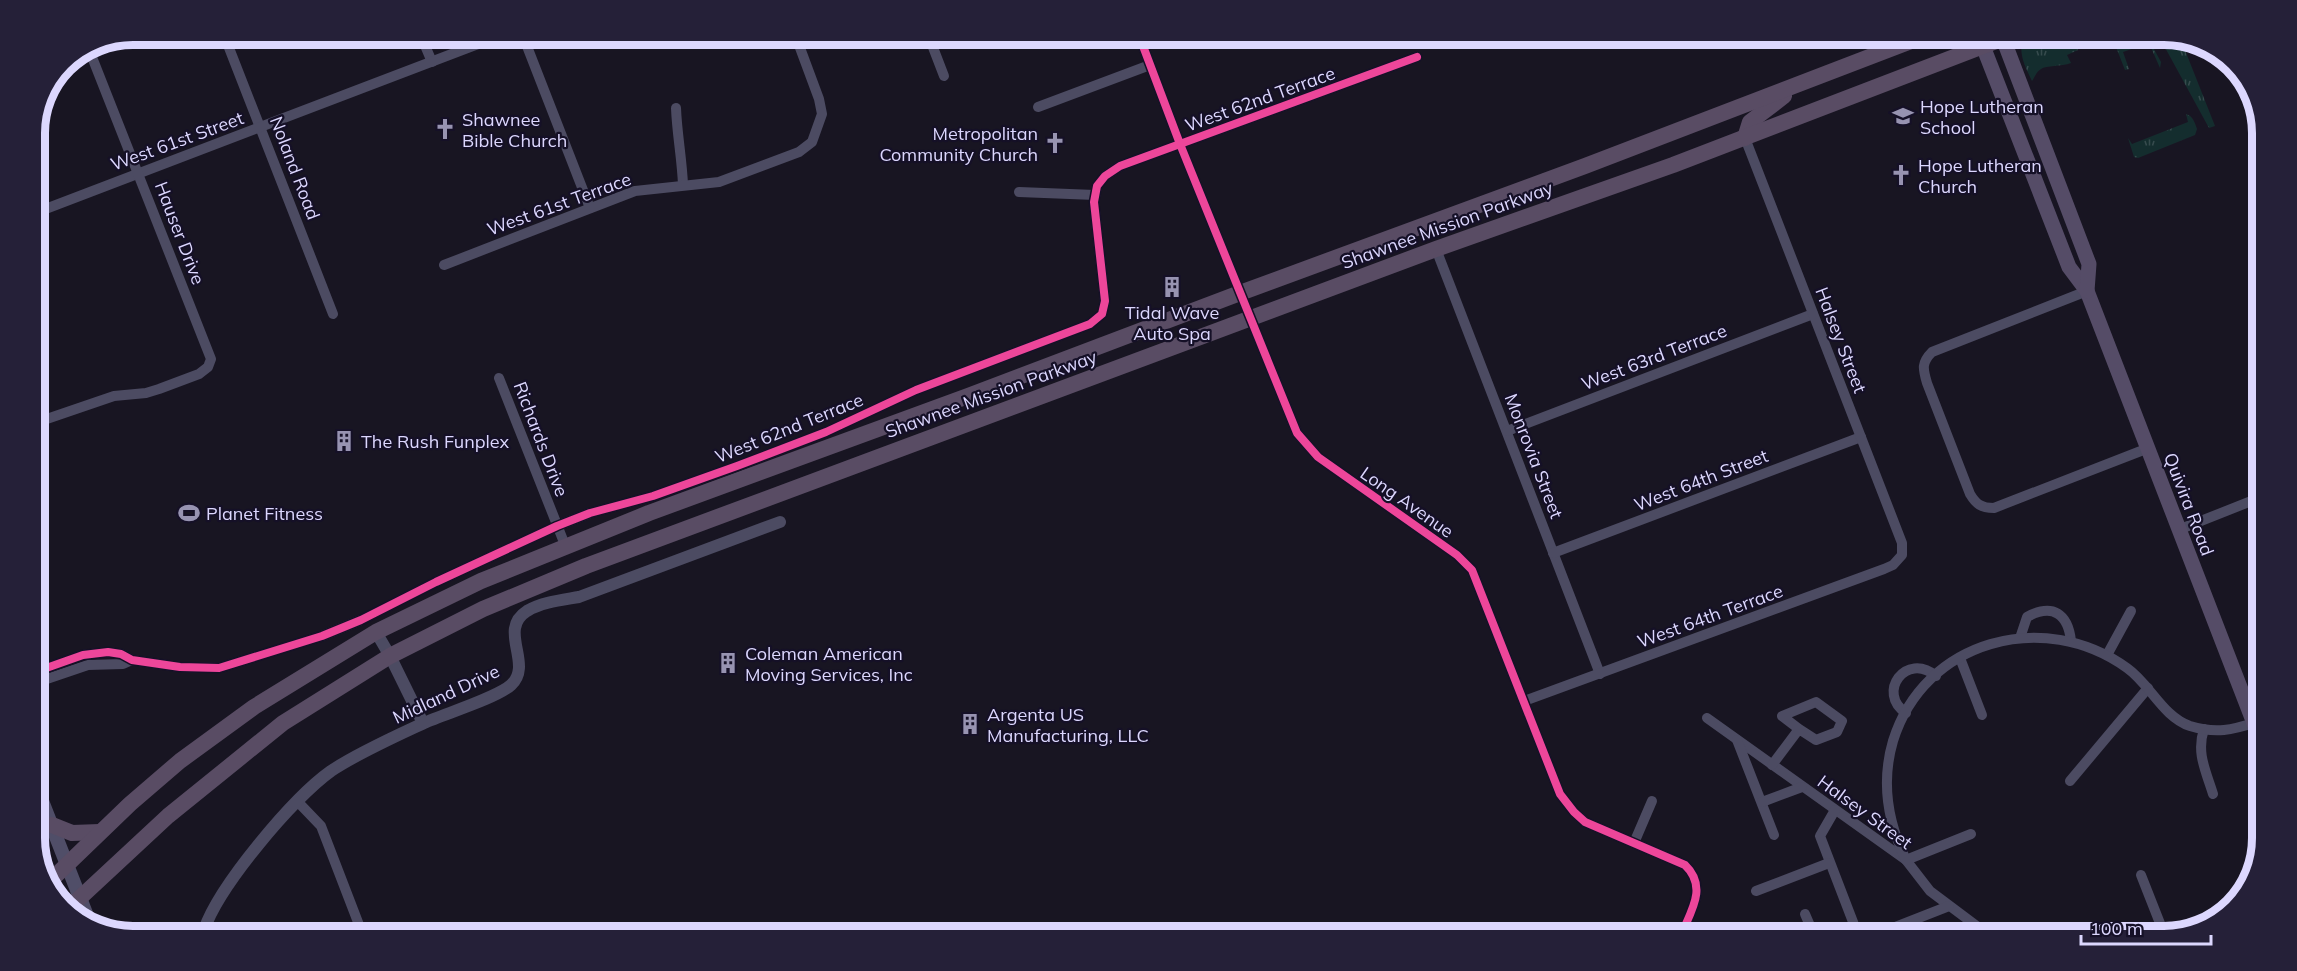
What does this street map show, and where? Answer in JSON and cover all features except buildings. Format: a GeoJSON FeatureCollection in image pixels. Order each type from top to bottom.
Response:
{"type":"FeatureCollection","features":[{"type":"Feature","properties":{"kind":"highway","name":"Shawnee Mission Parkway"},"geometry":{"type":"LineString","coordinates":[[54,877],[99,832],[172,769],[223,729],[290,684],[376,633],[481,581],[609,528],[1585,166],[1901,45]]}},
{"type":"Feature","properties":{"kind":"highway","name":"Shawnee Mission Parkway"},"geometry":{"type":"LineString","coordinates":[[75,903],[168,816],[267,736],[329,693],[390,656],[483,609],[586,566],[1436,249],[1745,138],[1982,45]]}},
{"type":"Feature","properties":{"kind":"highway"},"geometry":{"type":"LineString","coordinates":[[1745,138],[1750,122],[1801,83]]}},
{"type":"Feature","properties":{"kind":"highway"},"geometry":{"type":"LineString","coordinates":[[980,419],[992,399],[1009,381]]}},
{"type":"Feature","properties":{"kind":"highway"},"geometry":{"type":"LineString","coordinates":[[948,431],[965,412],[968,396]]}},
{"type":"Feature","properties":{"kind":"highway"},"geometry":{"type":"LineString","coordinates":[[586,566],[609,528]]}},
{"type":"Feature","properties":{"kind":"highway"},"geometry":{"type":"LineString","coordinates":[[543,583],[565,545]]}},
{"type":"Feature","properties":{"kind":"highway"},"geometry":{"type":"LineString","coordinates":[[52,825],[72,833],[99,832]]}},
{"type":"Feature","properties":{"kind":"main road","name":"Quivira Road"},"geometry":{"type":"LineString","coordinates":[[1988,45],[2041,196],[2069,267],[2087,291],[2146,449],[2252,715]]}},
{"type":"Feature","properties":{"kind":"main road","name":"Quivira Road"},"geometry":{"type":"LineString","coordinates":[[2006,45],[2089,264],[2087,291]]}},
{"type":"Feature","properties":{"kind":"main road"},"geometry":{"type":"LineString","coordinates":[[2041,196],[2061,189]]}},
{"type":"Feature","properties":{"kind":"main road"},"geometry":{"type":"LineString","coordinates":[[45,808],[67,864],[75,903]]}},
{"type":"Feature","properties":{"kind":"street","name":"Noland Road"},"geometry":{"type":"LineString","coordinates":[[228,45],[333,314]]}},
{"type":"Feature","properties":{"kind":"street"},"geometry":{"type":"LineString","coordinates":[[425,45],[432,62]]}},
{"type":"Feature","properties":{"kind":"street","name":"West 61st Street"},"geometry":{"type":"LineString","coordinates":[[45,209],[476,45]]}},
{"type":"Feature","properties":{"kind":"street"},"geometry":{"type":"LineString","coordinates":[[527,45],[590,208]]}},
{"type":"Feature","properties":{"kind":"street","name":"West 61st Terrace"},"geometry":{"type":"LineString","coordinates":[[444,265],[635,191],[719,182],[799,152],[812,142],[822,114],[819,99],[799,45]]}},
{"type":"Feature","properties":{"kind":"street"},"geometry":{"type":"LineString","coordinates":[[932,45],[944,76]]}},
{"type":"Feature","properties":{"kind":"street","name":"Long Avenue"},"geometry":{"type":"LineString","coordinates":[[1143,45],[1290,420],[1306,445],[1327,464],[1462,560],[1472,570],[1557,786],[1574,812],[1586,822],[1685,866],[1692,872],[1698,891],[1684,926]]}},
{"type":"Feature","properties":{"kind":"street","name":"Hauser Drive"},"geometry":{"type":"LineString","coordinates":[[45,420],[114,396],[146,393],[159,389],[199,374],[208,367],[211,359],[92,56]]}},
{"type":"Feature","properties":{"kind":"street","name":"West 62nd Terrace"},"geometry":{"type":"LineString","coordinates":[[45,668],[69,659],[95,653],[121,654],[132,660],[208,669],[252,659],[322,636],[362,620],[436,582],[590,513],[672,490],[746,463],[825,432],[916,390],[1090,324],[1102,314],[1105,301],[1095,195],[1097,186],[1113,170],[1417,57]]}},
{"type":"Feature","properties":{"kind":"street"},"geometry":{"type":"LineString","coordinates":[[1038,107],[1150,64]]}},
{"type":"Feature","properties":{"kind":"street"},"geometry":{"type":"LineString","coordinates":[[676,108],[677,135],[682,154],[683,185]]}},
{"type":"Feature","properties":{"kind":"street","name":"Halsey Street"},"geometry":{"type":"LineString","coordinates":[[1745,138],[1902,543],[1902,555]]}},
{"type":"Feature","properties":{"kind":"street"},"geometry":{"type":"LineString","coordinates":[[1019,192],[1095,195]]}},
{"type":"Feature","properties":{"kind":"street","name":"Monrovia Street"},"geometry":{"type":"LineString","coordinates":[[1436,249],[1600,674]]}},
{"type":"Feature","properties":{"kind":"street"},"geometry":{"type":"LineString","coordinates":[[2087,291],[1932,352],[1924,360],[1923,369],[1927,383],[1971,494],[1976,503],[1985,508],[1994,508],[2146,449]]}},
{"type":"Feature","properties":{"kind":"street","name":"West 63rd Terrace"},"geometry":{"type":"LineString","coordinates":[[1507,431],[1813,314]]}},
{"type":"Feature","properties":{"kind":"street","name":"Richards Drive"},"geometry":{"type":"LineString","coordinates":[[499,378],[565,545]]}},
{"type":"Feature","properties":{"kind":"street","name":"West 64th Street"},"geometry":{"type":"LineString","coordinates":[[1553,553],[1861,437]]}},
{"type":"Feature","properties":{"kind":"street"},"geometry":{"type":"LineString","coordinates":[[2178,530],[2252,501]]}},
{"type":"Feature","properties":{"kind":"street","name":"Midland Drive"},"geometry":{"type":"LineString","coordinates":[[206,926],[211,912],[230,884],[298,802],[333,770],[423,723],[511,686],[519,670],[519,658],[513,640],[514,628],[526,611],[546,603],[579,597],[780,522]]}},
{"type":"Feature","properties":{"kind":"street","name":"West 64th Terrace"},"geometry":{"type":"LineString","coordinates":[[1524,701],[1884,569],[1893,565],[1902,555]]}},
{"type":"Feature","properties":{"kind":"street"},"geometry":{"type":"LineString","coordinates":[[2020,638],[2027,617],[2047,610],[2056,612],[2064,619],[2070,631],[2071,641]]}},
{"type":"Feature","properties":{"kind":"street"},"geometry":{"type":"LineString","coordinates":[[2107,655],[2131,611]]}},
{"type":"Feature","properties":{"kind":"street"},"geometry":{"type":"LineString","coordinates":[[376,633],[423,723]]}},
{"type":"Feature","properties":{"kind":"street"},"geometry":{"type":"LineString","coordinates":[[1971,834],[1906,860],[1898,843],[1889,811],[1887,781],[1894,740],[1914,698],[1936,676],[1959,658],[1982,646],[2020,638],[2047,637],[2071,641],[2095,649],[2127,668],[2177,719],[2190,726],[2227,731],[2252,726]]}},
{"type":"Feature","properties":{"kind":"street"},"geometry":{"type":"LineString","coordinates":[[1959,658],[1982,715]]}},
{"type":"Feature","properties":{"kind":"street","name":"West 62nd Terrace"},"geometry":{"type":"LineString","coordinates":[[45,680],[88,665],[123,664],[132,660]]}},
{"type":"Feature","properties":{"kind":"street"},"geometry":{"type":"LineString","coordinates":[[1906,713],[1896,704],[1893,692],[1896,680],[1903,672],[1916,667],[1927,669],[1936,676]]}},
{"type":"Feature","properties":{"kind":"street"},"geometry":{"type":"LineString","coordinates":[[2070,781],[2148,688]]}},
{"type":"Feature","properties":{"kind":"street"},"geometry":{"type":"LineString","coordinates":[[1816,702],[1842,721],[1838,732],[1816,740],[1799,729],[1782,716],[1816,702]]}},
{"type":"Feature","properties":{"kind":"street","name":"Halsey Street"},"geometry":{"type":"LineString","coordinates":[[1707,718],[1906,860],[1930,891],[1976,926]]}},
{"type":"Feature","properties":{"kind":"street"},"geometry":{"type":"LineString","coordinates":[[1772,765],[1799,729]]}},
{"type":"Feature","properties":{"kind":"street"},"geometry":{"type":"LineString","coordinates":[[2204,729],[2200,751],[2213,794]]}},
{"type":"Feature","properties":{"kind":"street"},"geometry":{"type":"LineString","coordinates":[[1737,740],[1774,835]]}},
{"type":"Feature","properties":{"kind":"street"},"geometry":{"type":"LineString","coordinates":[[1762,802],[1802,787]]}},
{"type":"Feature","properties":{"kind":"street"},"geometry":{"type":"LineString","coordinates":[[1634,843],[1652,801]]}},
{"type":"Feature","properties":{"kind":"street"},"geometry":{"type":"LineString","coordinates":[[298,802],[321,826],[359,926]]}},
{"type":"Feature","properties":{"kind":"street"},"geometry":{"type":"LineString","coordinates":[[1835,810],[1820,836],[1854,926]]}},
{"type":"Feature","properties":{"kind":"street"},"geometry":{"type":"LineString","coordinates":[[1756,891],[1829,863]]}},
{"type":"Feature","properties":{"kind":"street"},"geometry":{"type":"LineString","coordinates":[[2141,876],[2160,926]]}},
{"type":"Feature","properties":{"kind":"street"},"geometry":{"type":"LineString","coordinates":[[1898,926],[1949,906]]}},
{"type":"Feature","properties":{"kind":"street"},"geometry":{"type":"LineString","coordinates":[[1805,914],[1810,926]]}},
{"type":"Feature","properties":{"kind":"green space"},"geometry":{"type":"Polygon","coordinates":[[[2076,45],[2078,50],[2067,55],[2071,63],[2043,68],[2032,81],[2025,67],[2021,46],[2076,45]]]}},
{"type":"Feature","properties":{"kind":"green space"},"geometry":{"type":"Polygon","coordinates":[[[2115,45],[2143,45],[2123,52],[2129,69],[2125,70],[2115,45]]]}},
{"type":"Feature","properties":{"kind":"green space"},"geometry":{"type":"Polygon","coordinates":[[[2150,45],[2161,62],[2160,68],[2150,45]]]}},
{"type":"Feature","properties":{"kind":"green space"},"geometry":{"type":"Polygon","coordinates":[[[2164,45],[2184,48],[2215,126],[2209,128],[2164,45]]]}},
{"type":"Feature","properties":{"kind":"green space"},"geometry":{"type":"Polygon","coordinates":[[[2186,114],[2190,116],[2197,129],[2195,135],[2138,158],[2134,157],[2128,138],[2132,144],[2188,122],[2186,114]]]}},
{"type":"Feature","properties":{"kind":"cycle path"},"geometry":{"type":"LineString","coordinates":[[1143,45],[1180,144],[1297,433],[1318,457],[1457,555],[1472,570],[1560,794],[1585,822],[1685,865],[1692,873],[1696,890],[1693,908],[1685,926]]}},
{"type":"Feature","properties":{"kind":"cycle path"},"geometry":{"type":"LineString","coordinates":[[45,668],[83,655],[108,652],[121,654],[132,660],[180,667],[219,668],[322,636],[361,620],[436,582],[557,526],[590,513],[653,496],[737,466],[826,432],[916,390],[1090,324],[1102,314],[1105,301],[1094,202],[1097,186],[1105,176],[1120,166],[1417,57]]}},
{"type":"Feature","properties":{"kind":"place","name":"Hope Lutheran School"},"geometry":{"type":"Point","coordinates":[1903,116]}},
{"type":"Feature","properties":{"kind":"place","name":"Shawnee Bible Church"},"geometry":{"type":"Point","coordinates":[445,129]}},
{"type":"Feature","properties":{"kind":"place","name":"Metropolitan Community Church"},"geometry":{"type":"Point","coordinates":[1055,143]}},
{"type":"Feature","properties":{"kind":"place","name":"Hope Lutheran Church"},"geometry":{"type":"Point","coordinates":[1901,175]}},
{"type":"Feature","properties":{"kind":"place","name":"Tidal Wave Auto Spa"},"geometry":{"type":"Point","coordinates":[1172,287]}},
{"type":"Feature","properties":{"kind":"place","name":"The Rush Funplex"},"geometry":{"type":"Point","coordinates":[344,441]}},
{"type":"Feature","properties":{"kind":"place","name":"Planet Fitness"},"geometry":{"type":"Point","coordinates":[189,513]}},
{"type":"Feature","properties":{"kind":"place","name":"Coleman American Moving Services, Inc"},"geometry":{"type":"Point","coordinates":[728,663]}},
{"type":"Feature","properties":{"kind":"place","name":"Argenta US Manufacturing, LLC"},"geometry":{"type":"Point","coordinates":[970,724]}}]}
